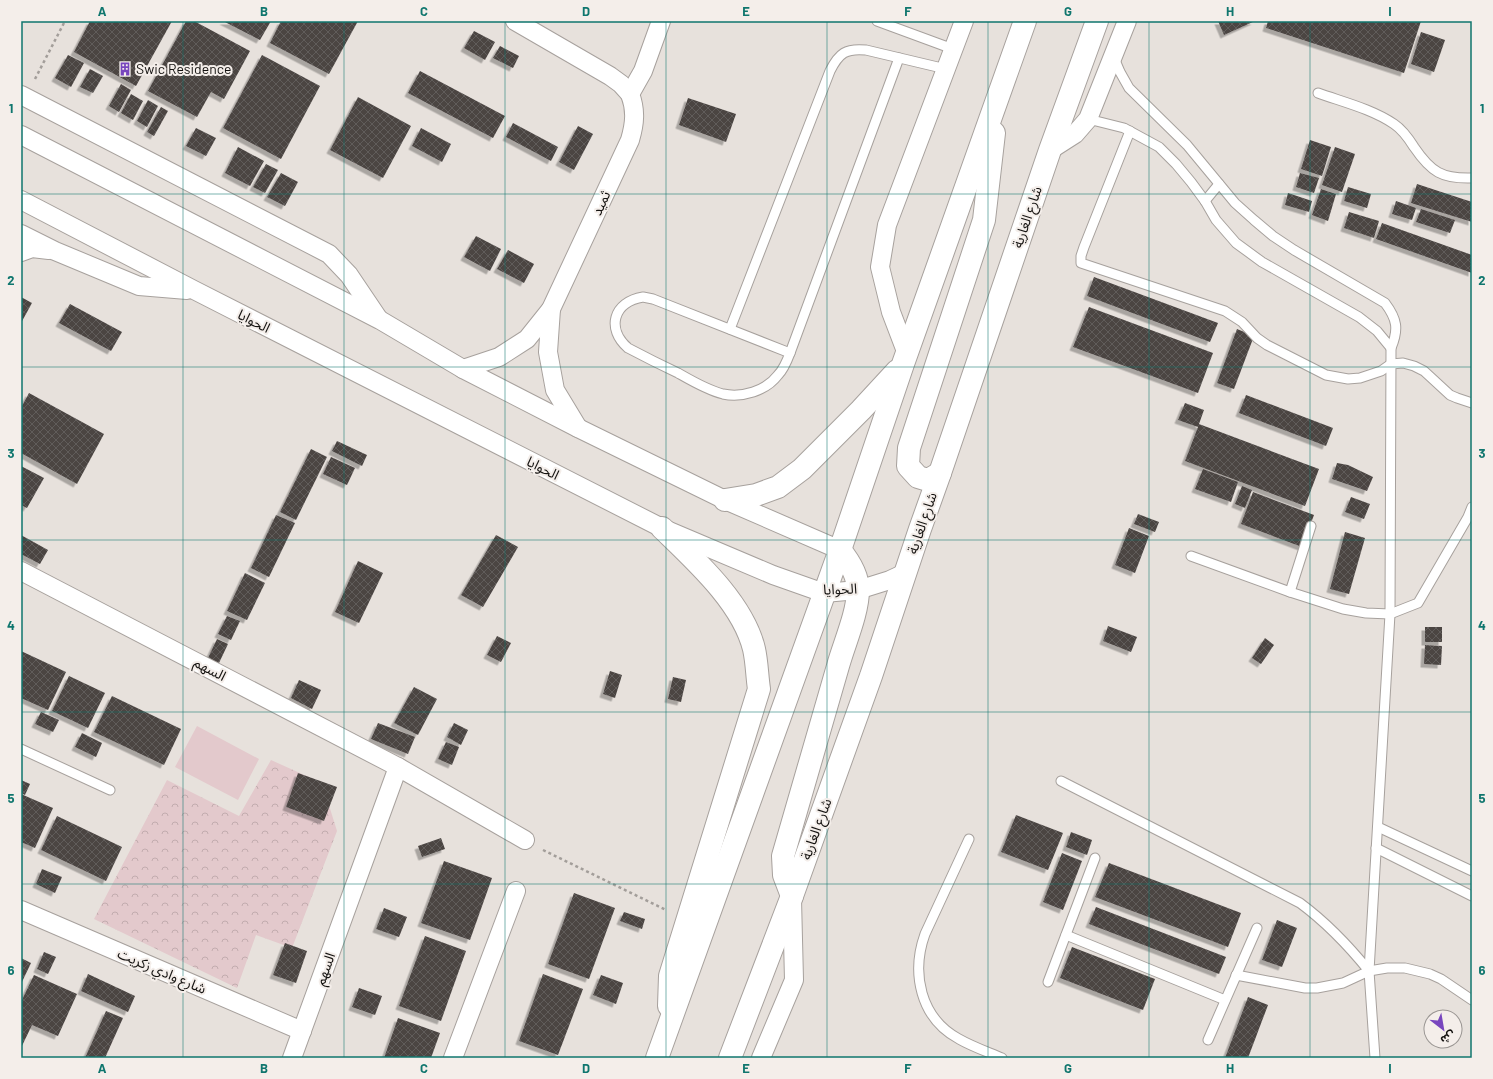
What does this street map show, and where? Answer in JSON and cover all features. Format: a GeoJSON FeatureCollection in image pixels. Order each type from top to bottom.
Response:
{"type":"FeatureCollection","features":[{"type":"Feature","properties":{"kind":"street"},"geometry":{"type":"LineString","coordinates":[[525,23],[610,76],[621,84],[630,94],[643,71],[661,21]]}},
{"type":"Feature","properties":{"kind":"street"},"geometry":{"type":"LineString","coordinates":[[905,359],[880,267],[887,225],[964,21]]}},
{"type":"Feature","properties":{"kind":"street"},"geometry":{"type":"LineString","coordinates":[[657,1058],[840,550],[905,359],[1025,21]]}},
{"type":"Feature","properties":{"kind":"street","name":"شارع الغارية"},"geometry":{"type":"LineString","coordinates":[[730,1058],[792,896],[871,676],[1050,150],[1097,21]]}},
{"type":"Feature","properties":{"kind":"street"},"geometry":{"type":"LineString","coordinates":[[1050,150],[1075,134],[1088,119],[1127,21]]}},
{"type":"Feature","properties":{"kind":"street"},"geometry":{"type":"LineString","coordinates":[[940,472],[928,480],[918,477],[908,466],[909,448],[984,220],[1000,92]]}},
{"type":"Feature","properties":{"kind":"street","name":"ثميد"},"geometry":{"type":"LineString","coordinates":[[463,369],[499,357],[527,339],[551,310],[630,140],[635,117],[634,104],[630,94]]}},
{"type":"Feature","properties":{"kind":"street"},"geometry":{"type":"LineString","coordinates":[[23,96],[329,254],[349,275],[380,320]]}},
{"type":"Feature","properties":{"kind":"street"},"geometry":{"type":"LineString","coordinates":[[21,135],[380,320],[463,369],[578,428],[725,500],[800,534],[840,550],[849,561],[855,575],[858,590],[856,608],[842,650],[783,856],[784,874],[792,896]]}},
{"type":"Feature","properties":{"kind":"street","name":"الحوايا"},"geometry":{"type":"LineString","coordinates":[[21,200],[194,290],[662,528],[773,575],[824,592],[858,590],[890,580],[905,573]]}},
{"type":"Feature","properties":{"kind":"street","name":"الحوايا"},"geometry":{"type":"LineString","coordinates":[[21,234],[55,251],[139,286],[194,290]]}},
{"type":"Feature","properties":{"kind":"street"},"geometry":{"type":"LineString","coordinates":[[21,252],[32,248],[55,251]]}},
{"type":"Feature","properties":{"kind":"street","name":"ثميد"},"geometry":{"type":"LineString","coordinates":[[551,310],[548,352],[555,390],[578,428]]}},
{"type":"Feature","properties":{"kind":"street"},"geometry":{"type":"LineString","coordinates":[[725,500],[756,495],[778,486],[796,473],[861,410],[905,359]]}},
{"type":"Feature","properties":{"kind":"street"},"geometry":{"type":"LineString","coordinates":[[662,528],[716,582],[738,613],[754,648],[759,689],[670,976],[669,1025]]}},
{"type":"Feature","properties":{"kind":"street","name":"السهم"},"geometry":{"type":"LineString","coordinates":[[21,571],[398,767],[524,840]]}},
{"type":"Feature","properties":{"kind":"street","name":"السهم"},"geometry":{"type":"LineString","coordinates":[[292,1058],[398,767]]}},
{"type":"Feature","properties":{"kind":"street"},"geometry":{"type":"LineString","coordinates":[[453,1058],[516,891]]}},
{"type":"Feature","properties":{"kind":"street","name":"شارع الغارية"},"geometry":{"type":"LineString","coordinates":[[762,1058],[794,980],[792,896]]}},
{"type":"Feature","properties":{"kind":"street","name":"شارع وادي زكريت"},"geometry":{"type":"LineString","coordinates":[[21,910],[302,1031]]}},
{"type":"Feature","properties":{"kind":"lane"},"geometry":{"type":"LineString","coordinates":[[877,21],[953,49]]}},
{"type":"Feature","properties":{"kind":"lane"},"geometry":{"type":"LineString","coordinates":[[730,329],[835,60],[844,52],[854,49],[866,50],[946,69]]}},
{"type":"Feature","properties":{"kind":"lane"},"geometry":{"type":"LineString","coordinates":[[1113,54],[1120,72],[1129,88],[1187,145],[1219,184],[1249,216],[1273,236],[1294,250],[1386,303],[1393,313],[1396,324],[1396,337],[1391,348],[1390,614],[1369,971],[1375,1058]]}},
{"type":"Feature","properties":{"kind":"lane"},"geometry":{"type":"LineString","coordinates":[[790,353],[653,299],[643,297],[633,299],[624,304],[618,312],[615,322],[616,332],[621,342],[628,348],[701,385],[722,393],[734,395],[747,394],[769,384],[785,365],[790,353],[899,58]]}},
{"type":"Feature","properties":{"kind":"lane"},"geometry":{"type":"LineString","coordinates":[[1318,92],[1383,116],[1396,125],[1407,136],[1425,163],[1438,173],[1454,178],[1472,178]]}},
{"type":"Feature","properties":{"kind":"lane"},"geometry":{"type":"LineString","coordinates":[[1088,119],[1124,128],[1159,147],[1176,164],[1204,200],[1225,232],[1248,254],[1359,317],[1377,330],[1391,348]]}},
{"type":"Feature","properties":{"kind":"lane"},"geometry":{"type":"LineString","coordinates":[[1130,131],[1084,247],[1081,256],[1081,263],[1225,311],[1242,322],[1257,338],[1267,345],[1326,375],[1343,379],[1360,378],[1381,371],[1391,364],[1403,363],[1424,371],[1450,395],[1472,402]]}},
{"type":"Feature","properties":{"kind":"lane"},"geometry":{"type":"LineString","coordinates":[[1204,200],[1219,184]]}},
{"type":"Feature","properties":{"kind":"lane"},"geometry":{"type":"LineString","coordinates":[[1191,556],[1342,609],[1366,613],[1390,614],[1418,603],[1468,517],[1472,506]]}},
{"type":"Feature","properties":{"kind":"lane"},"geometry":{"type":"LineString","coordinates":[[1290,592],[1311,526]]}},
{"type":"Feature","properties":{"kind":"lane"},"geometry":{"type":"LineString","coordinates":[[21,749],[110,790]]}},
{"type":"Feature","properties":{"kind":"lane"},"geometry":{"type":"LineString","coordinates":[[1061,781],[1300,903],[1331,928],[1351,948],[1369,971]]}},
{"type":"Feature","properties":{"kind":"lane"},"geometry":{"type":"LineString","coordinates":[[1378,827],[1472,871]]}},
{"type":"Feature","properties":{"kind":"lane"},"geometry":{"type":"LineString","coordinates":[[969,839],[925,934],[920,948],[918,977],[921,991],[927,1005],[935,1019],[946,1030],[959,1039],[1002,1058]]}},
{"type":"Feature","properties":{"kind":"lane"},"geometry":{"type":"LineString","coordinates":[[1376,848],[1472,896]]}},
{"type":"Feature","properties":{"kind":"lane"},"geometry":{"type":"LineString","coordinates":[[1048,982],[1095,858]]}},
{"type":"Feature","properties":{"kind":"lane"},"geometry":{"type":"LineString","coordinates":[[1208,1040],[1257,928]]}},
{"type":"Feature","properties":{"kind":"lane"},"geometry":{"type":"LineString","coordinates":[[1066,934],[1225,1000]]}},
{"type":"Feature","properties":{"kind":"lane"},"geometry":{"type":"LineString","coordinates":[[1236,975],[1305,988],[1317,988],[1343,983],[1369,971],[1387,968],[1405,968],[1418,970],[1441,979],[1472,1000]]}},
{"type":"Feature","properties":{"kind":"path"},"geometry":{"type":"LineString","coordinates":[[23,96],[65,21]]}},
{"type":"Feature","properties":{"kind":"path"},"geometry":{"type":"LineString","coordinates":[[524,840],[687,920]]}},
{"type":"Feature","properties":{"kind":"green space"},"geometry":{"type":"Polygon","coordinates":[[[197,726],[259,759],[238,800],[175,767],[197,726]]]}},
{"type":"Feature","properties":{"kind":"green space"},"geometry":{"type":"Polygon","coordinates":[[[271,760],[322,783],[337,831],[292,948],[256,935],[237,988],[94,919],[167,780],[239,816],[271,760]]]}},
{"type":"Feature","properties":{"kind":"building","name":"Swic Residence"},"geometry":{"type":"Polygon","coordinates":[[[90,21],[172,21],[136,86],[74,52],[90,21]]]}},
{"type":"Feature","properties":{"kind":"building"},"geometry":{"type":"Polygon","coordinates":[[[186,21],[194,21],[250,51],[224,99],[211,92],[197,117],[148,91],[186,21]]]}},
{"type":"Feature","properties":{"kind":"building"},"geometry":{"type":"Polygon","coordinates":[[[223,21],[271,21],[260,40],[223,21]]]}},
{"type":"Feature","properties":{"kind":"building"},"geometry":{"type":"Polygon","coordinates":[[[281,21],[358,21],[329,74],[270,43],[281,21]]]}},
{"type":"Feature","properties":{"kind":"building"},"geometry":{"type":"Polygon","coordinates":[[[1218,21],[1255,21],[1224,35],[1218,21]]]}},
{"type":"Feature","properties":{"kind":"building"},"geometry":{"type":"Polygon","coordinates":[[[1268,21],[1421,21],[1404,73],[1266,28],[1268,21]]]}},
{"type":"Feature","properties":{"kind":"building"},"geometry":{"type":"Polygon","coordinates":[[[474,31],[495,42],[485,60],[464,48],[474,31]]]}},
{"type":"Feature","properties":{"kind":"building"},"geometry":{"type":"Polygon","coordinates":[[[1421,32],[1445,40],[1434,72],[1411,64],[1421,32]]]}},
{"type":"Feature","properties":{"kind":"building"},"geometry":{"type":"Polygon","coordinates":[[[500,46],[519,56],[513,68],[493,58],[500,46]]]}},
{"type":"Feature","properties":{"kind":"building"},"geometry":{"type":"Polygon","coordinates":[[[68,55],[84,63],[71,87],[55,78],[68,55]]]}},
{"type":"Feature","properties":{"kind":"building"},"geometry":{"type":"Polygon","coordinates":[[[262,55],[320,86],[281,159],[223,128],[262,55]]]}},
{"type":"Feature","properties":{"kind":"building"},"geometry":{"type":"Polygon","coordinates":[[[90,69],[103,76],[93,93],[80,87],[90,69]]]}},
{"type":"Feature","properties":{"kind":"building"},"geometry":{"type":"Polygon","coordinates":[[[420,71],[505,116],[493,138],[408,93],[420,71]]]}},
{"type":"Feature","properties":{"kind":"building"},"geometry":{"type":"Polygon","coordinates":[[[121,84],[131,90],[119,112],[109,106],[121,84]]]}},
{"type":"Feature","properties":{"kind":"building"},"geometry":{"type":"Polygon","coordinates":[[[131,94],[143,101],[133,120],[121,113],[131,94]]]}},
{"type":"Feature","properties":{"kind":"building"},"geometry":{"type":"Polygon","coordinates":[[[358,97],[411,126],[383,178],[330,150],[358,97]]]}},
{"type":"Feature","properties":{"kind":"building"},"geometry":{"type":"Polygon","coordinates":[[[688,98],[736,114],[726,142],[679,125],[688,98]]]}},
{"type":"Feature","properties":{"kind":"building"},"geometry":{"type":"Polygon","coordinates":[[[148,100],[158,106],[147,127],[137,121],[148,100]]]}},
{"type":"Feature","properties":{"kind":"building"},"geometry":{"type":"Polygon","coordinates":[[[161,107],[168,111],[154,136],[147,132],[161,107]]]}},
{"type":"Feature","properties":{"kind":"building"},"geometry":{"type":"Polygon","coordinates":[[[513,123],[558,147],[551,161],[506,137],[513,123]]]}},
{"type":"Feature","properties":{"kind":"building"},"geometry":{"type":"Polygon","coordinates":[[[578,126],[593,134],[574,170],[559,162],[578,126]]]}},
{"type":"Feature","properties":{"kind":"building"},"geometry":{"type":"Polygon","coordinates":[[[196,128],[216,138],[206,156],[186,146],[196,128]]]}},
{"type":"Feature","properties":{"kind":"building"},"geometry":{"type":"Polygon","coordinates":[[[421,128],[451,144],[442,162],[412,146],[421,128]]]}},
{"type":"Feature","properties":{"kind":"building"},"geometry":{"type":"Polygon","coordinates":[[[1310,140],[1331,147],[1322,176],[1301,169],[1310,140]]]}},
{"type":"Feature","properties":{"kind":"building"},"geometry":{"type":"Polygon","coordinates":[[[238,147],[264,161],[250,186],[225,173],[238,147]]]}},
{"type":"Feature","properties":{"kind":"building"},"geometry":{"type":"Polygon","coordinates":[[[1335,147],[1355,154],[1342,192],[1322,185],[1335,147]]]}},
{"type":"Feature","properties":{"kind":"building"},"geometry":{"type":"Polygon","coordinates":[[[266,164],[278,170],[265,193],[253,187],[266,164]]]}},
{"type":"Feature","properties":{"kind":"building"},"geometry":{"type":"Polygon","coordinates":[[[281,173],[298,182],[285,206],[267,197],[281,173]]]}},
{"type":"Feature","properties":{"kind":"building"},"geometry":{"type":"Polygon","coordinates":[[[1300,173],[1319,178],[1314,193],[1296,187],[1300,173]]]}},
{"type":"Feature","properties":{"kind":"building"},"geometry":{"type":"Polygon","coordinates":[[[1417,184],[1472,202],[1472,222],[1411,203],[1417,184]]]}},
{"type":"Feature","properties":{"kind":"building"},"geometry":{"type":"Polygon","coordinates":[[[1348,187],[1371,194],[1367,208],[1344,201],[1348,187]]]}},
{"type":"Feature","properties":{"kind":"building"},"geometry":{"type":"Polygon","coordinates":[[[1321,189],[1336,194],[1328,221],[1312,215],[1321,189]]]}},
{"type":"Feature","properties":{"kind":"building"},"geometry":{"type":"Polygon","coordinates":[[[1288,193],[1312,201],[1309,212],[1285,205],[1288,193]]]}},
{"type":"Feature","properties":{"kind":"building"},"geometry":{"type":"Polygon","coordinates":[[[1396,201],[1416,208],[1412,220],[1392,214],[1396,201]]]}},
{"type":"Feature","properties":{"kind":"building"},"geometry":{"type":"Polygon","coordinates":[[[1421,209],[1455,220],[1450,233],[1416,222],[1421,209]]]}},
{"type":"Feature","properties":{"kind":"building"},"geometry":{"type":"Polygon","coordinates":[[[1349,212],[1379,221],[1374,238],[1344,228],[1349,212]]]}},
{"type":"Feature","properties":{"kind":"building"},"geometry":{"type":"Polygon","coordinates":[[[1382,223],[1472,255],[1472,273],[1376,239],[1382,223]]]}},
{"type":"Feature","properties":{"kind":"building"},"geometry":{"type":"Polygon","coordinates":[[[476,236],[501,249],[490,271],[464,257],[476,236]]]}},
{"type":"Feature","properties":{"kind":"building"},"geometry":{"type":"Polygon","coordinates":[[[508,250],[534,264],[524,283],[497,269],[508,250]]]}},
{"type":"Feature","properties":{"kind":"building"},"geometry":{"type":"Polygon","coordinates":[[[1094,277],[1218,323],[1210,342],[1087,296],[1094,277]]]}},
{"type":"Feature","properties":{"kind":"building"},"geometry":{"type":"Polygon","coordinates":[[[21,297],[32,303],[21,323],[21,297]]]}},
{"type":"Feature","properties":{"kind":"building"},"geometry":{"type":"Polygon","coordinates":[[[70,304],[122,332],[111,351],[59,323],[70,304]]]}},
{"type":"Feature","properties":{"kind":"building"},"geometry":{"type":"Polygon","coordinates":[[[1089,307],[1213,353],[1198,393],[1073,347],[1089,307]]]}},
{"type":"Feature","properties":{"kind":"building"},"geometry":{"type":"Polygon","coordinates":[[[1237,329],[1254,336],[1234,389],[1217,383],[1237,329]]]}},
{"type":"Feature","properties":{"kind":"building"},"geometry":{"type":"Polygon","coordinates":[[[29,393],[104,434],[77,484],[21,453],[21,408],[29,393]]]}},
{"type":"Feature","properties":{"kind":"building"},"geometry":{"type":"Polygon","coordinates":[[[1246,395],[1333,428],[1326,446],[1239,413],[1246,395]]]}},
{"type":"Feature","properties":{"kind":"building"},"geometry":{"type":"Polygon","coordinates":[[[1185,403],[1204,410],[1199,424],[1319,469],[1305,506],[1185,461],[1198,427],[1178,420],[1185,403]]]}},
{"type":"Feature","properties":{"kind":"building"},"geometry":{"type":"Polygon","coordinates":[[[337,441],[367,455],[362,466],[332,451],[337,441]]]}},
{"type":"Feature","properties":{"kind":"building"},"geometry":{"type":"Polygon","coordinates":[[[311,449],[327,457],[296,520],[280,512],[311,449]]]}},
{"type":"Feature","properties":{"kind":"building"},"geometry":{"type":"Polygon","coordinates":[[[331,457],[355,468],[347,485],[323,474],[331,457]]]}},
{"type":"Feature","properties":{"kind":"building"},"geometry":{"type":"Polygon","coordinates":[[[1337,463],[1348,465],[1373,477],[1367,491],[1332,479],[1337,463]]]}},
{"type":"Feature","properties":{"kind":"building"},"geometry":{"type":"Polygon","coordinates":[[[21,466],[44,478],[27,508],[21,505],[21,466]]]}},
{"type":"Feature","properties":{"kind":"building"},"geometry":{"type":"Polygon","coordinates":[[[1203,469],[1238,482],[1231,502],[1195,489],[1203,469]]]}},
{"type":"Feature","properties":{"kind":"building"},"geometry":{"type":"Polygon","coordinates":[[[1242,486],[1252,490],[1245,508],[1235,504],[1242,486]]]}},
{"type":"Feature","properties":{"kind":"building"},"geometry":{"type":"Polygon","coordinates":[[[1253,492],[1314,515],[1302,547],[1241,524],[1253,492]]]}},
{"type":"Feature","properties":{"kind":"building"},"geometry":{"type":"Polygon","coordinates":[[[1351,497],[1370,504],[1364,519],[1345,512],[1351,497]]]}},
{"type":"Feature","properties":{"kind":"building"},"geometry":{"type":"Polygon","coordinates":[[[1138,514],[1159,522],[1155,532],[1134,524],[1138,514]]]}},
{"type":"Feature","properties":{"kind":"building"},"geometry":{"type":"Polygon","coordinates":[[[276,515],[295,523],[269,577],[251,568],[276,515]]]}},
{"type":"Feature","properties":{"kind":"building"},"geometry":{"type":"Polygon","coordinates":[[[1129,528],[1149,536],[1135,573],[1115,565],[1129,528]]]}},
{"type":"Feature","properties":{"kind":"building"},"geometry":{"type":"Polygon","coordinates":[[[1345,532],[1365,538],[1349,594],[1330,589],[1345,532]]]}},
{"type":"Feature","properties":{"kind":"building"},"geometry":{"type":"Polygon","coordinates":[[[21,535],[48,550],[40,564],[21,554],[21,535]]]}},
{"type":"Feature","properties":{"kind":"building"},"geometry":{"type":"Polygon","coordinates":[[[496,535],[518,547],[483,607],[461,595],[496,535]]]}},
{"type":"Feature","properties":{"kind":"building"},"geometry":{"type":"Polygon","coordinates":[[[358,561],[383,573],[359,623],[335,612],[358,561]]]}},
{"type":"Feature","properties":{"kind":"building"},"geometry":{"type":"Polygon","coordinates":[[[245,573],[265,583],[247,620],[227,611],[245,573]]]}},
{"type":"Feature","properties":{"kind":"building"},"geometry":{"type":"Polygon","coordinates":[[[227,616],[240,621],[231,640],[218,634],[227,616]]]}},
{"type":"Feature","properties":{"kind":"building"},"geometry":{"type":"Polygon","coordinates":[[[1108,626],[1137,637],[1131,652],[1103,641],[1108,626]]]}},
{"type":"Feature","properties":{"kind":"building"},"geometry":{"type":"Polygon","coordinates":[[[1425,627],[1442,627],[1442,642],[1425,642],[1425,627]]]}},
{"type":"Feature","properties":{"kind":"building"},"geometry":{"type":"Polygon","coordinates":[[[497,636],[511,643],[501,662],[487,655],[497,636]]]}},
{"type":"Feature","properties":{"kind":"building"},"geometry":{"type":"Polygon","coordinates":[[[1265,638],[1274,645],[1261,664],[1252,658],[1265,638]]]}},
{"type":"Feature","properties":{"kind":"building"},"geometry":{"type":"Polygon","coordinates":[[[217,639],[228,644],[219,663],[208,658],[217,639]]]}},
{"type":"Feature","properties":{"kind":"building"},"geometry":{"type":"Polygon","coordinates":[[[1425,645],[1442,646],[1441,665],[1424,664],[1425,645]]]}},
{"type":"Feature","properties":{"kind":"building"},"geometry":{"type":"Polygon","coordinates":[[[21,651],[66,672],[48,710],[21,698],[21,651]]]}},
{"type":"Feature","properties":{"kind":"building"},"geometry":{"type":"Polygon","coordinates":[[[610,671],[622,675],[615,698],[603,694],[610,671]]]}},
{"type":"Feature","properties":{"kind":"building"},"geometry":{"type":"Polygon","coordinates":[[[69,676],[105,693],[88,728],[52,711],[69,676]]]}},
{"type":"Feature","properties":{"kind":"building"},"geometry":{"type":"Polygon","coordinates":[[[673,677],[686,680],[681,702],[668,699],[673,677]]]}},
{"type":"Feature","properties":{"kind":"building"},"geometry":{"type":"Polygon","coordinates":[[[299,680],[321,690],[312,709],[291,698],[299,680]]]}},
{"type":"Feature","properties":{"kind":"building"},"geometry":{"type":"Polygon","coordinates":[[[414,687],[437,699],[418,735],[394,723],[414,687]]]}},
{"type":"Feature","properties":{"kind":"building"},"geometry":{"type":"Polygon","coordinates":[[[112,696],[181,729],[164,765],[94,732],[112,696]]]}},
{"type":"Feature","properties":{"kind":"building"},"geometry":{"type":"Polygon","coordinates":[[[41,712],[59,720],[53,732],[35,724],[41,712]]]}},
{"type":"Feature","properties":{"kind":"building"},"geometry":{"type":"Polygon","coordinates":[[[378,723],[415,737],[408,754],[371,739],[378,723]]]}},
{"type":"Feature","properties":{"kind":"building"},"geometry":{"type":"Polygon","coordinates":[[[454,723],[468,730],[461,745],[447,737],[454,723]]]}},
{"type":"Feature","properties":{"kind":"building"},"geometry":{"type":"Polygon","coordinates":[[[82,733],[102,743],[96,757],[75,747],[82,733]]]}},
{"type":"Feature","properties":{"kind":"building"},"geometry":{"type":"Polygon","coordinates":[[[446,742],[459,747],[452,765],[438,759],[446,742]]]}},
{"type":"Feature","properties":{"kind":"building"},"geometry":{"type":"Polygon","coordinates":[[[298,773],[337,787],[324,821],[286,807],[298,773]]]}},
{"type":"Feature","properties":{"kind":"building"},"geometry":{"type":"Polygon","coordinates":[[[21,780],[30,784],[25,795],[21,793],[21,780]]]}},
{"type":"Feature","properties":{"kind":"building"},"geometry":{"type":"Polygon","coordinates":[[[21,794],[53,808],[35,848],[21,842],[21,794]]]}},
{"type":"Feature","properties":{"kind":"building"},"geometry":{"type":"Polygon","coordinates":[[[1016,815],[1063,833],[1048,870],[1001,852],[1016,815]]]}},
{"type":"Feature","properties":{"kind":"building"},"geometry":{"type":"Polygon","coordinates":[[[57,816],[122,847],[106,881],[41,850],[57,816]]]}},
{"type":"Feature","properties":{"kind":"building"},"geometry":{"type":"Polygon","coordinates":[[[1071,832],[1092,840],[1087,855],[1066,847],[1071,832]]]}},
{"type":"Feature","properties":{"kind":"building"},"geometry":{"type":"Polygon","coordinates":[[[441,838],[445,849],[422,857],[418,846],[441,838]]]}},
{"type":"Feature","properties":{"kind":"building"},"geometry":{"type":"Polygon","coordinates":[[[1062,853],[1082,861],[1063,910],[1043,902],[1062,853]]]}},
{"type":"Feature","properties":{"kind":"building"},"geometry":{"type":"Polygon","coordinates":[[[444,861],[492,878],[470,940],[421,923],[444,861]]]}},
{"type":"Feature","properties":{"kind":"building"},"geometry":{"type":"Polygon","coordinates":[[[1109,863],[1241,913],[1228,947],[1095,897],[1109,863]]]}},
{"type":"Feature","properties":{"kind":"building"},"geometry":{"type":"Polygon","coordinates":[[[42,869],[62,877],[55,893],[36,884],[42,869]]]}},
{"type":"Feature","properties":{"kind":"building"},"geometry":{"type":"Polygon","coordinates":[[[574,893],[615,908],[589,979],[548,964],[574,893]]]}},
{"type":"Feature","properties":{"kind":"building"},"geometry":{"type":"Polygon","coordinates":[[[1096,907],[1226,957],[1219,974],[1089,924],[1096,907]]]}},
{"type":"Feature","properties":{"kind":"building"},"geometry":{"type":"Polygon","coordinates":[[[384,908],[407,917],[399,937],[376,929],[384,908]]]}},
{"type":"Feature","properties":{"kind":"building"},"geometry":{"type":"Polygon","coordinates":[[[624,912],[645,919],[642,929],[620,921],[624,912]]]}},
{"type":"Feature","properties":{"kind":"building"},"geometry":{"type":"Polygon","coordinates":[[[1277,920],[1297,928],[1282,967],[1262,960],[1277,920]]]}},
{"type":"Feature","properties":{"kind":"building"},"geometry":{"type":"Polygon","coordinates":[[[425,936],[466,951],[441,1021],[399,1006],[425,936]]]}},
{"type":"Feature","properties":{"kind":"building"},"geometry":{"type":"Polygon","coordinates":[[[285,943],[307,951],[296,983],[273,975],[285,943]]]}},
{"type":"Feature","properties":{"kind":"building"},"geometry":{"type":"Polygon","coordinates":[[[1072,947],[1155,979],[1143,1010],[1060,978],[1072,947]]]}},
{"type":"Feature","properties":{"kind":"building"},"geometry":{"type":"Polygon","coordinates":[[[44,952],[56,957],[48,974],[37,969],[44,952]]]}},
{"type":"Feature","properties":{"kind":"building"},"geometry":{"type":"Polygon","coordinates":[[[21,958],[31,963],[21,984],[21,958]]]}},
{"type":"Feature","properties":{"kind":"building"},"geometry":{"type":"Polygon","coordinates":[[[88,974],[135,996],[128,1012],[81,991],[88,974]]]}},
{"type":"Feature","properties":{"kind":"building"},"geometry":{"type":"Polygon","coordinates":[[[543,974],[583,989],[558,1055],[519,1041],[543,974]]]}},
{"type":"Feature","properties":{"kind":"building"},"geometry":{"type":"Polygon","coordinates":[[[34,975],[77,994],[58,1036],[32,1025],[21,1048],[21,1002],[34,975]]]}},
{"type":"Feature","properties":{"kind":"building"},"geometry":{"type":"Polygon","coordinates":[[[601,975],[623,983],[616,1004],[593,995],[601,975]]]}},
{"type":"Feature","properties":{"kind":"building"},"geometry":{"type":"Polygon","coordinates":[[[359,988],[382,996],[375,1015],[352,1007],[359,988]]]}},
{"type":"Feature","properties":{"kind":"building"},"geometry":{"type":"Polygon","coordinates":[[[1248,997],[1268,1005],[1248,1058],[1225,1058],[1248,997]]]}},
{"type":"Feature","properties":{"kind":"building"},"geometry":{"type":"Polygon","coordinates":[[[106,1011],[123,1018],[105,1058],[85,1058],[106,1011]]]}},
{"type":"Feature","properties":{"kind":"building"},"geometry":{"type":"Polygon","coordinates":[[[398,1018],[440,1033],[431,1058],[384,1058],[398,1018]]]}},
{"type":"Feature","properties":{"kind":"place","name":"Swic Residence"},"geometry":{"type":"Point","coordinates":[125,69]}}]}
